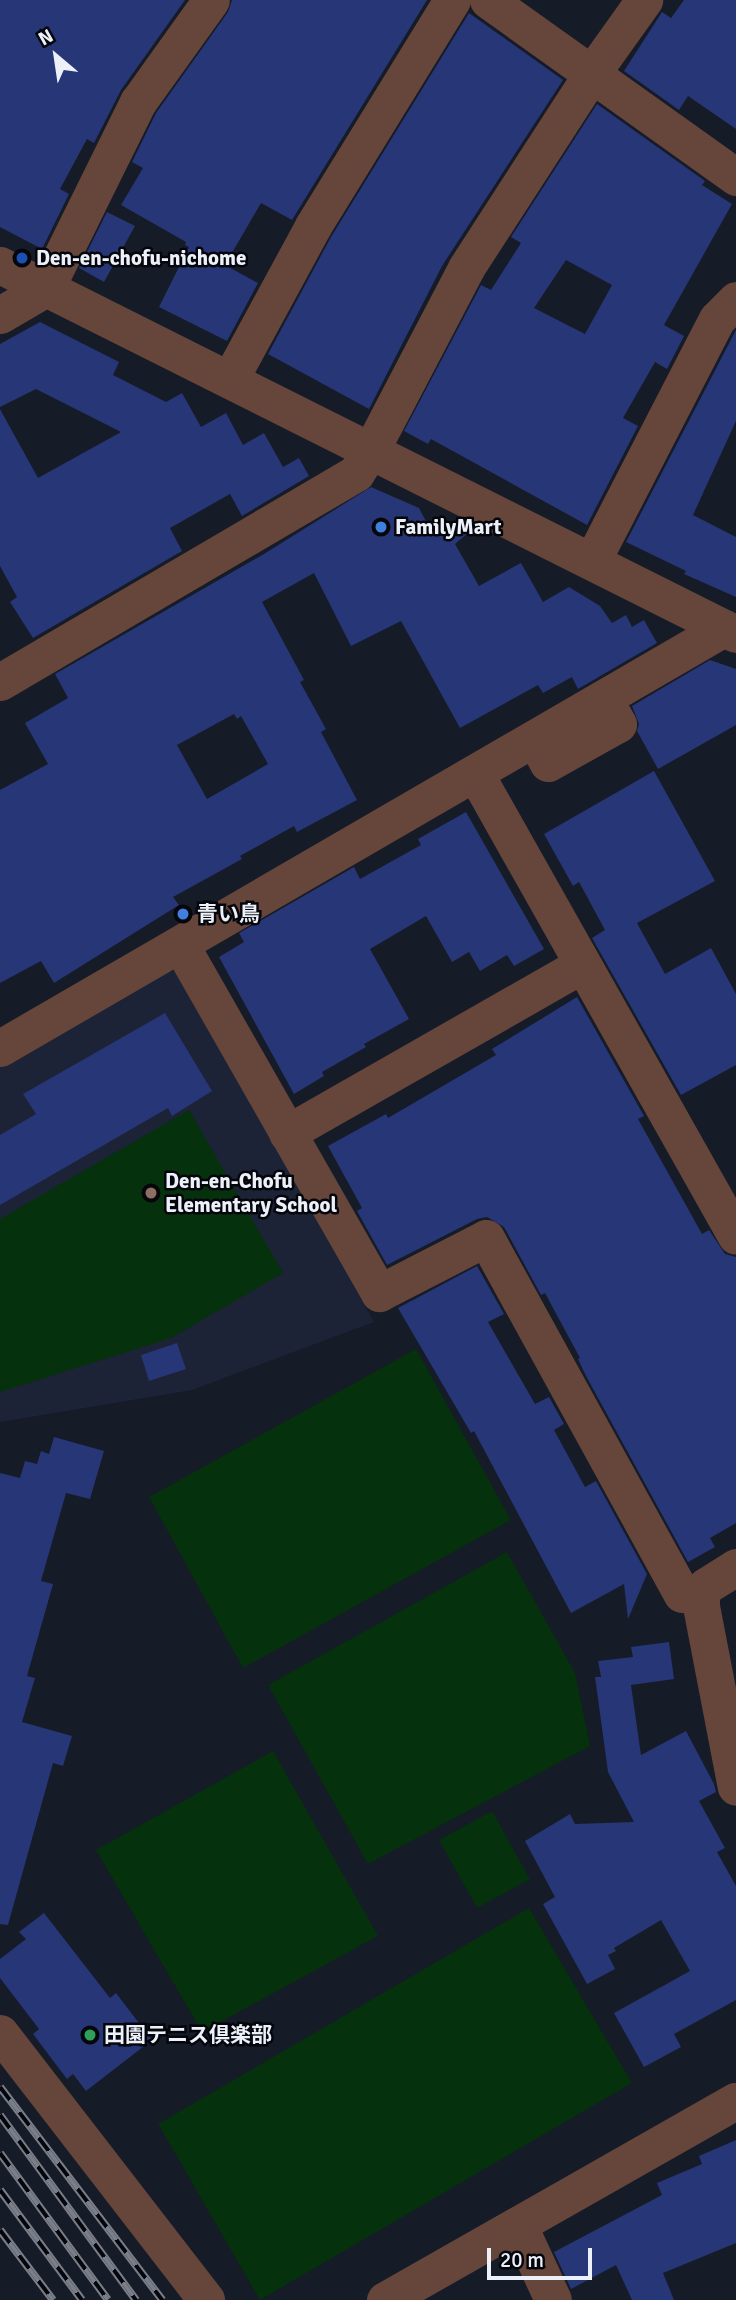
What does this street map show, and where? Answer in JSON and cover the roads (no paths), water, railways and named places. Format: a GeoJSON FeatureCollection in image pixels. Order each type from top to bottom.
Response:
{"type":"FeatureCollection","features":[{"type":"Feature","properties":{"kind":"street"},"geometry":{"type":"LineString","coordinates":[[0,315],[46,288],[138,102],[211,0]]}},
{"type":"Feature","properties":{"kind":"street"},"geometry":{"type":"LineString","coordinates":[[230,379],[313,226],[452,0]]}},
{"type":"Feature","properties":{"kind":"street"},"geometry":{"type":"LineString","coordinates":[[488,0],[736,177]]}},
{"type":"Feature","properties":{"kind":"street"},"geometry":{"type":"LineString","coordinates":[[0,682],[356,473],[371,450],[466,268],[592,74],[644,0]]}},
{"type":"Feature","properties":{"kind":"street"},"geometry":{"type":"LineString","coordinates":[[0,265],[730,631]]}},
{"type":"Feature","properties":{"kind":"street"},"geometry":{"type":"LineString","coordinates":[[592,561],[717,319],[736,300]]}},
{"type":"Feature","properties":{"kind":"street"},"geometry":{"type":"LineString","coordinates":[[0,1048],[535,738],[730,631]]}},
{"type":"Feature","properties":{"kind":"street"},"geometry":{"type":"LineString","coordinates":[[475,773],[736,1236]]}},
{"type":"Feature","properties":{"kind":"street"},"geometry":{"type":"LineString","coordinates":[[180,944],[379,1293],[486,1238],[682,1594],[701,1594]]}},
{"type":"Feature","properties":{"kind":"street"},"geometry":{"type":"LineString","coordinates":[[287,1132],[582,965]]}},
{"type":"Feature","properties":{"kind":"street"},"geometry":{"type":"LineString","coordinates":[[736,1567],[706,1586],[701,1594],[701,1606],[736,1787]]}},
{"type":"Feature","properties":{"kind":"street"},"geometry":{"type":"LineString","coordinates":[[0,2033],[206,2300]]}},
{"type":"Feature","properties":{"kind":"street"},"geometry":{"type":"LineString","coordinates":[[385,2300],[736,2101]]}},
{"type":"Feature","properties":{"kind":"street"},"geometry":{"type":"LineString","coordinates":[[519,2226],[553,2300]]}},
{"type":"Feature","properties":{"kind":"railway"},"geometry":{"type":"LineString","coordinates":[[0,2087],[162,2300]]}},
{"type":"Feature","properties":{"kind":"railway"},"geometry":{"type":"LineString","coordinates":[[0,2115],[136,2300]]}},
{"type":"Feature","properties":{"kind":"railway"},"geometry":{"type":"LineString","coordinates":[[0,2153],[108,2300]]}},
{"type":"Feature","properties":{"kind":"railway"},"geometry":{"type":"LineString","coordinates":[[0,2190],[82,2300]]}},
{"type":"Feature","properties":{"kind":"railway"},"geometry":{"type":"LineString","coordinates":[[0,2230],[53,2300]]}},
{"type":"Feature","properties":{"kind":"place","name":"Den-en-chofu-nichome"},"geometry":{"type":"Point","coordinates":[22,258]}},
{"type":"Feature","properties":{"kind":"place","name":"FamilyMart"},"geometry":{"type":"Point","coordinates":[381,527]}},
{"type":"Feature","properties":{"kind":"place","name":"青い鳥"},"geometry":{"type":"Point","coordinates":[183,914]}},
{"type":"Feature","properties":{"kind":"place","name":"Den-en-Chofu Elementary School"},"geometry":{"type":"Point","coordinates":[151,1193]}},
{"type":"Feature","properties":{"kind":"place","name":"田園テニス倶楽部"},"geometry":{"type":"Point","coordinates":[90,2035]}}]}
